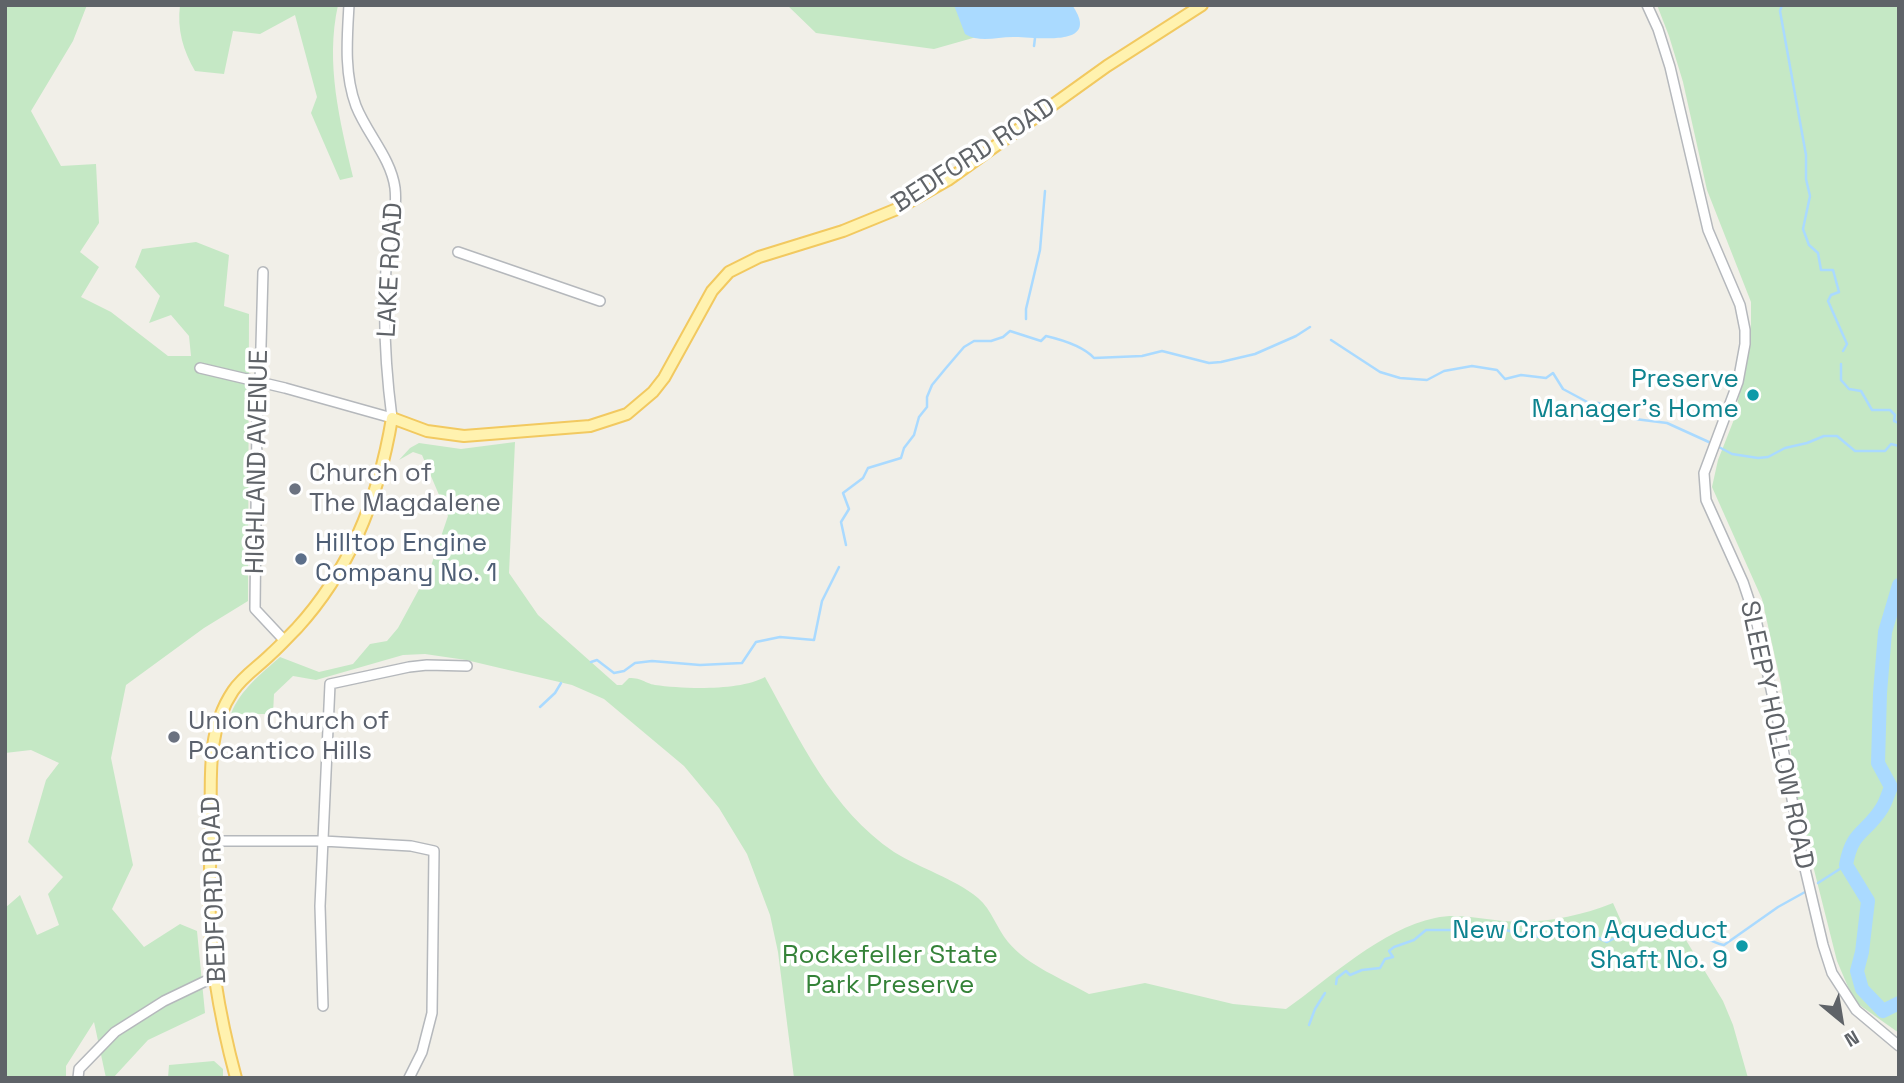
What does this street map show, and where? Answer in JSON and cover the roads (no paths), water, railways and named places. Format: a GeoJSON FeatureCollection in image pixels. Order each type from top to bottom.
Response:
{"type":"FeatureCollection","features":[{"type":"Feature","properties":{"kind":"main road","name":"BEDFORD ROAD"},"geometry":{"type":"LineString","coordinates":[[236,1078],[214,977],[209,904],[211,761],[217,723],[244,676],[284,640],[328,589],[353,548],[379,481],[392,418],[426,431],[464,436],[590,426],[615,419],[640,404],[659,385],[712,291],[729,272],[770,253],[843,232],[897,209],[948,180],[1148,37],[1202,5]]}},
{"type":"Feature","properties":{"kind":"street","name":"LAKE ROAD"},"geometry":{"type":"LineString","coordinates":[[349,5],[347,44],[350,85],[356,106],[392,175],[395,190],[385,281],[387,376],[392,418]]}},
{"type":"Feature","properties":{"kind":"street","name":"SLEEPY HOLLOW ROAD"},"geometry":{"type":"LineString","coordinates":[[1647,5],[1670,67],[1707,230],[1740,305],[1745,330],[1738,382],[1712,447],[1704,473],[1703,490],[1743,582],[1757,624],[1780,731],[1802,856],[1832,973],[1856,1010],[1899,1046]]}},
{"type":"Feature","properties":{"kind":"street"},"geometry":{"type":"LineString","coordinates":[[458,252],[600,301]]}},
{"type":"Feature","properties":{"kind":"street","name":"HIGHLAND AVENUE"},"geometry":{"type":"LineString","coordinates":[[263,272],[257,419],[255,608],[284,640]]}},
{"type":"Feature","properties":{"kind":"street"},"geometry":{"type":"LineString","coordinates":[[200,368],[392,418]]}},
{"type":"Feature","properties":{"kind":"street"},"geometry":{"type":"LineString","coordinates":[[323,1006],[320,906],[330,684],[418,666],[467,666]]}},
{"type":"Feature","properties":{"kind":"street"},"geometry":{"type":"LineString","coordinates":[[211,841],[323,841],[411,846],[434,851],[432,1013],[422,1052],[409,1078]]}},
{"type":"Feature","properties":{"kind":"street"},"geometry":{"type":"LineString","coordinates":[[78,1078],[79,1069],[115,1032],[164,1001],[214,977]]}},
{"type":"Feature","properties":{"kind":"water"},"geometry":{"type":"Polygon","coordinates":[[[954,5],[1072,5],[1079,19],[1079,29],[1062,38],[976,38],[965,34],[954,5]]]}},
{"type":"Feature","properties":{"kind":"waterway"},"geometry":{"type":"LineString","coordinates":[[1782,5],[1780,11],[1806,155],[1806,179],[1810,196],[1803,229],[1809,245],[1818,253],[1821,270],[1833,270],[1839,292],[1831,295],[1828,301],[1847,344],[1843,351]]}},
{"type":"Feature","properties":{"kind":"waterway"},"geometry":{"type":"LineString","coordinates":[[1034,46],[1035,38]]}},
{"type":"Feature","properties":{"kind":"waterway"},"geometry":{"type":"LineString","coordinates":[[1026,319],[1040,250],[1045,191]]}},
{"type":"Feature","properties":{"kind":"waterway"},"geometry":{"type":"LineString","coordinates":[[846,545],[841,522],[849,509],[843,493],[863,478],[868,468],[901,458],[904,448],[914,435],[919,417],[927,407],[927,397],[932,385],[964,347],[974,341],[991,341],[1010,331],[1041,341],[1046,336],[1066,342],[1094,358],[1142,356],[1162,351],[1209,363],[1255,354],[1310,327]]}},
{"type":"Feature","properties":{"kind":"waterway"},"geometry":{"type":"LineString","coordinates":[[1331,340],[1380,372],[1400,378],[1427,380],[1444,371],[1472,366],[1497,370],[1505,379],[1521,375],[1546,378],[1553,373],[1563,389],[1591,404],[1598,403],[1635,419],[1667,423],[1711,443]]}},
{"type":"Feature","properties":{"kind":"waterway"},"geometry":{"type":"LineString","coordinates":[[1841,364],[1841,380],[1849,389],[1861,391],[1872,410],[1890,410],[1895,415],[1894,421],[1899,423]]}},
{"type":"Feature","properties":{"kind":"waterway"},"geometry":{"type":"LineString","coordinates":[[1717,446],[1732,454],[1758,458],[1768,457],[1785,448],[1824,436],[1837,436],[1855,451],[1885,451],[1891,444],[1899,446]]}},
{"type":"Feature","properties":{"kind":"waterway"},"geometry":{"type":"LineString","coordinates":[[591,662],[597,660],[614,673],[624,671],[635,663],[652,661],[700,665],[742,663],[756,642],[780,637],[814,640],[822,601],[839,567]]}},
{"type":"Feature","properties":{"kind":"waterway"},"geometry":{"type":"LineString","coordinates":[[1899,585],[1885,632],[1880,693],[1878,763],[1891,787],[1882,808],[1856,838],[1846,865],[1868,901],[1857,971],[1862,989],[1883,1011],[1899,1003]]}},
{"type":"Feature","properties":{"kind":"waterway"},"geometry":{"type":"LineString","coordinates":[[540,707],[561,683]]}},
{"type":"Feature","properties":{"kind":"waterway"},"geometry":{"type":"LineString","coordinates":[[1818,883],[1846,865]]}},
{"type":"Feature","properties":{"kind":"waterway"},"geometry":{"type":"LineString","coordinates":[[1336,984],[1337,978],[1346,971],[1350,975],[1362,970],[1380,968],[1385,959],[1393,957],[1389,951],[1414,940],[1426,930],[1477,930],[1489,926],[1534,937],[1583,931],[1607,942],[1631,931],[1666,928],[1691,933],[1724,945],[1778,907],[1805,892]]}},
{"type":"Feature","properties":{"kind":"waterway"},"geometry":{"type":"LineString","coordinates":[[1309,1025],[1325,993]]}},
{"type":"Feature","properties":{"kind":"place","name":"Preserve Manager's Home"},"geometry":{"type":"Point","coordinates":[1753,395]}},
{"type":"Feature","properties":{"kind":"place","name":"Church of The Magdalene"},"geometry":{"type":"Point","coordinates":[295,489]}},
{"type":"Feature","properties":{"kind":"place","name":"Hilltop Engine Company No. 1"},"geometry":{"type":"Point","coordinates":[301,559]}},
{"type":"Feature","properties":{"kind":"place","name":"Union Church of Pocantico Hills"},"geometry":{"type":"Point","coordinates":[174,737]}},
{"type":"Feature","properties":{"kind":"place","name":"New Croton Aqueduct Shaft No. 9"},"geometry":{"type":"Point","coordinates":[1742,946]}},
{"type":"Feature","properties":{"kind":"park label","name":"Rockefeller State Park Preserve"},"geometry":{"type":"Point","coordinates":[890,971]}}]}
